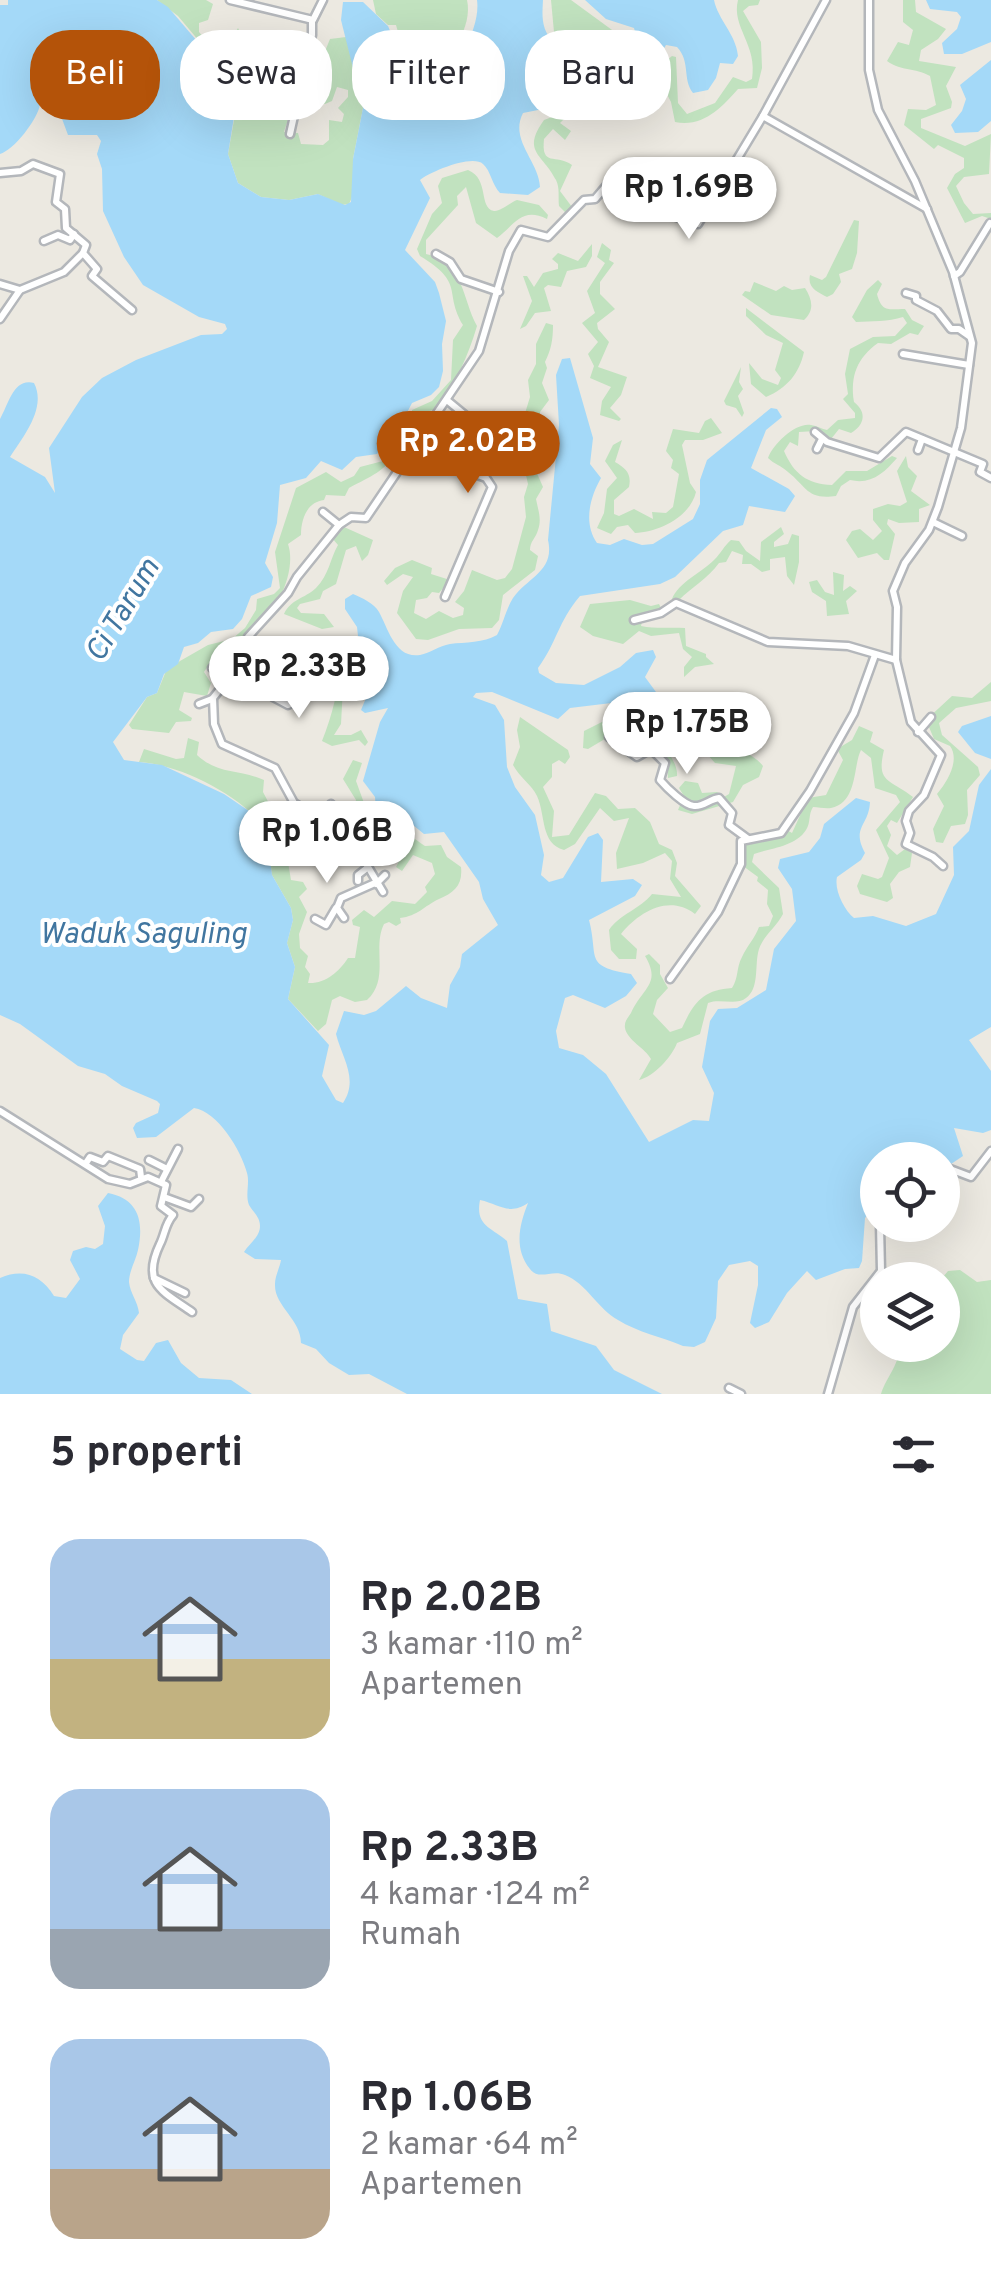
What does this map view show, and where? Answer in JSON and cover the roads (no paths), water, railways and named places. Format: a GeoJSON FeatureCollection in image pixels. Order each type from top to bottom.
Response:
{"type":"FeatureCollection","features":[{"type":"Feature","properties":{"kind":"street"},"geometry":{"type":"LineString","coordinates":[[230,0],[312,20]]}},
{"type":"Feature","properties":{"kind":"street"},"geometry":{"type":"LineString","coordinates":[[290,134],[312,20],[323,0]]}},
{"type":"Feature","properties":{"kind":"street"},"geometry":{"type":"LineString","coordinates":[[198,704],[213,698],[228,679],[242,649],[339,525],[351,516],[366,518],[426,426],[448,401],[479,351],[509,251],[522,230],[548,237],[584,200],[595,199],[604,186],[698,224],[826,0]]}},
{"type":"Feature","properties":{"kind":"street"},"geometry":{"type":"LineString","coordinates":[[868,0],[868,70],[872,88],[882,120],[906,162],[954,276],[971,338],[955,452],[933,522],[893,586],[897,607],[896,660],[911,722],[939,751],[941,760],[920,801],[909,810],[906,844],[943,866]]}},
{"type":"Feature","properties":{"kind":"street"},"geometry":{"type":"LineString","coordinates":[[763,116],[927,209]]}},
{"type":"Feature","properties":{"kind":"street"},"geometry":{"type":"LineString","coordinates":[[0,173],[20,171],[33,164],[60,174],[57,204],[65,209],[66,228],[87,247],[64,272],[20,290],[3,307],[0,319]]}},
{"type":"Feature","properties":{"kind":"street"},"geometry":{"type":"LineString","coordinates":[[954,276],[990,223]]}},
{"type":"Feature","properties":{"kind":"street"},"geometry":{"type":"LineString","coordinates":[[44,241],[58,235],[70,240],[74,234]]}},
{"type":"Feature","properties":{"kind":"street"},"geometry":{"type":"LineString","coordinates":[[83,253],[97,269],[92,276],[132,310]]}},
{"type":"Feature","properties":{"kind":"street"},"geometry":{"type":"LineString","coordinates":[[436,254],[450,262],[462,280],[498,292]]}},
{"type":"Feature","properties":{"kind":"street"},"geometry":{"type":"LineString","coordinates":[[0,284],[20,290]]}},
{"type":"Feature","properties":{"kind":"street"},"geometry":{"type":"LineString","coordinates":[[906,292],[938,311],[951,329],[971,338]]}},
{"type":"Feature","properties":{"kind":"street"},"geometry":{"type":"LineString","coordinates":[[903,354],[970,365]]}},
{"type":"Feature","properties":{"kind":"street"},"geometry":{"type":"LineString","coordinates":[[448,401],[481,434],[472,472]]}},
{"type":"Feature","properties":{"kind":"street"},"geometry":{"type":"LineString","coordinates":[[817,449],[818,435],[879,458],[906,432],[983,464],[980,472],[991,478]]}},
{"type":"Feature","properties":{"kind":"street"},"geometry":{"type":"LineString","coordinates":[[918,450],[922,439]]}},
{"type":"Feature","properties":{"kind":"street"},"geometry":{"type":"LineString","coordinates":[[445,598],[492,487],[486,478],[453,466]]}},
{"type":"Feature","properties":{"kind":"street"},"geometry":{"type":"LineString","coordinates":[[324,512],[339,525]]}},
{"type":"Feature","properties":{"kind":"street"},"geometry":{"type":"LineString","coordinates":[[933,522],[962,536]]}},
{"type":"Feature","properties":{"kind":"street"},"geometry":{"type":"LineString","coordinates":[[634,620],[661,613],[676,603],[768,642],[838,645],[896,660]]}},
{"type":"Feature","properties":{"kind":"street"},"geometry":{"type":"LineString","coordinates":[[242,649],[266,657]]}},
{"type":"Feature","properties":{"kind":"street"},"geometry":{"type":"LineString","coordinates":[[242,649],[277,670],[279,678],[272,689]]}},
{"type":"Feature","properties":{"kind":"street"},"geometry":{"type":"LineString","coordinates":[[670,979],[714,920],[741,862],[741,842],[775,836],[786,829],[854,713],[876,655]]}},
{"type":"Feature","properties":{"kind":"street"},"geometry":{"type":"LineString","coordinates":[[212,668],[228,679]]}},
{"type":"Feature","properties":{"kind":"street"},"geometry":{"type":"LineString","coordinates":[[233,670],[272,689],[275,699],[292,704],[307,692],[312,676],[304,672]]}},
{"type":"Feature","properties":{"kind":"street"},"geometry":{"type":"LineString","coordinates":[[213,698],[214,720],[222,744],[275,768],[294,803],[322,820],[339,845],[352,840],[383,892]]}},
{"type":"Feature","properties":{"kind":"street"},"geometry":{"type":"LineString","coordinates":[[918,732],[931,717]]}},
{"type":"Feature","properties":{"kind":"street"},"geometry":{"type":"LineString","coordinates":[[609,737],[638,757],[651,749],[665,764],[660,780],[687,805],[698,806],[719,798],[732,813],[729,825],[749,840]]}},
{"type":"Feature","properties":{"kind":"street"},"geometry":{"type":"LineString","coordinates":[[322,820],[331,804]]}},
{"type":"Feature","properties":{"kind":"street"},"geometry":{"type":"LineString","coordinates":[[358,881],[358,875],[367,868]]}},
{"type":"Feature","properties":{"kind":"street"},"geometry":{"type":"LineString","coordinates":[[314,919],[326,925],[342,898],[385,875]]}},
{"type":"Feature","properties":{"kind":"street"},"geometry":{"type":"LineString","coordinates":[[337,907],[344,918]]}},
{"type":"Feature","properties":{"kind":"street"},"geometry":{"type":"LineString","coordinates":[[0,1111],[114,1181],[137,1183],[141,1178],[140,1169],[108,1156],[103,1162],[90,1157],[86,1163]]}},
{"type":"Feature","properties":{"kind":"street"},"geometry":{"type":"LineString","coordinates":[[161,1182],[178,1149]]}},
{"type":"Feature","properties":{"kind":"street"},"geometry":{"type":"LineString","coordinates":[[960,1173],[971,1177],[991,1151]]}},
{"type":"Feature","properties":{"kind":"street"},"geometry":{"type":"LineString","coordinates":[[148,1160],[167,1169]]}},
{"type":"Feature","properties":{"kind":"street"},"geometry":{"type":"LineString","coordinates":[[141,1178],[167,1186],[161,1207],[173,1216],[154,1253],[154,1278],[160,1292],[192,1312]]}},
{"type":"Feature","properties":{"kind":"street"},"geometry":{"type":"LineString","coordinates":[[164,1197],[191,1207],[199,1199]]}},
{"type":"Feature","properties":{"kind":"street"},"geometry":{"type":"LineString","coordinates":[[828,1394],[848,1318],[858,1297],[881,1271],[880,1242]]}},
{"type":"Feature","properties":{"kind":"street"},"geometry":{"type":"LineString","coordinates":[[154,1278],[185,1293]]}},
{"type":"Feature","properties":{"kind":"street"},"geometry":{"type":"LineString","coordinates":[[729,1388],[742,1394]]}},
{"type":"Feature","properties":{"kind":"water","name":"Waduk Saguling"},"geometry":{"type":"Polygon","coordinates":[[[8,0],[157,0],[188,30],[180,30],[180,120],[234,120],[228,154],[238,183],[261,197],[289,200],[318,194],[345,205],[351,202],[353,159],[361,120],[505,120],[505,30],[472,30],[477,0],[543,0],[546,30],[525,30],[525,113],[520,123],[522,141],[540,187],[528,195],[500,193],[486,167],[478,161],[451,165],[420,180],[430,198],[405,250],[435,282],[446,321],[439,387],[412,403],[399,428],[377,454],[356,457],[342,470],[321,461],[306,478],[280,485],[277,523],[265,563],[273,577],[271,587],[251,596],[242,619],[233,629],[211,632],[198,643],[184,647],[178,664],[164,674],[157,693],[147,697],[113,742],[124,760],[162,765],[224,794],[249,811],[270,859],[272,875],[291,908],[293,920],[287,943],[295,967],[288,999],[329,1045],[322,1076],[336,1100],[343,1103],[349,1085],[348,1068],[336,1034],[344,1011],[364,1015],[376,1011],[406,986],[421,998],[447,1008],[450,985],[462,954],[498,925],[483,899],[479,882],[444,832],[424,834],[402,816],[383,827],[377,825],[375,797],[363,781],[380,722],[388,708],[365,713],[361,710],[376,674],[360,654],[357,627],[345,609],[345,599],[353,594],[374,606],[393,641],[411,655],[497,635],[513,598],[548,559],[559,425],[556,375],[562,359],[570,358],[593,438],[590,464],[601,478],[590,510],[590,527],[597,543],[610,545],[624,539],[653,544],[693,519],[700,504],[700,480],[707,460],[771,408],[777,409],[782,417],[766,430],[751,468],[795,496],[785,512],[749,506],[743,525],[723,531],[675,577],[660,584],[580,596],[538,668],[539,673],[556,683],[584,685],[620,667],[636,653],[653,650],[656,657],[645,677],[675,718],[673,728],[668,729],[628,701],[570,708],[558,719],[492,692],[476,693],[473,697],[495,705],[504,720],[507,767],[515,787],[535,815],[544,855],[541,875],[549,882],[563,878],[588,837],[598,833],[603,840],[601,882],[633,879],[642,885],[635,896],[589,920],[599,963],[631,974],[637,983],[626,996],[605,1008],[573,995],[565,998],[556,1031],[559,1048],[583,1055],[606,1074],[649,1142],[693,1120],[709,1121],[714,1093],[702,1067],[710,1021],[718,1009],[737,1008],[766,990],[774,949],[796,921],[792,889],[778,868],[780,859],[809,852],[820,838],[824,824],[856,798],[870,802],[860,832],[865,853],[837,877],[843,905],[854,918],[873,916],[906,926],[936,914],[954,875],[953,847],[969,831],[979,785],[991,769],[991,1027],[969,1040],[991,1071],[991,1130],[983,1133],[954,1128],[958,1142],[860,1142],[860,1242],[863,1242],[859,1268],[816,1280],[807,1271],[769,1322],[755,1328],[750,1323],[758,1266],[750,1261],[729,1265],[718,1281],[716,1318],[705,1342],[683,1346],[618,1320],[565,1275],[534,1272],[521,1253],[520,1244],[528,1203],[509,1209],[480,1200],[482,1221],[507,1241],[518,1299],[547,1304],[551,1331],[596,1346],[614,1370],[662,1394],[407,1394],[369,1374],[349,1375],[316,1349],[301,1343],[297,1327],[276,1292],[281,1260],[255,1259],[244,1252],[258,1234],[260,1223],[249,1205],[244,1164],[219,1124],[194,1108],[156,1137],[137,1138],[133,1128],[158,1113],[157,1101],[105,1074],[78,1066],[20,1024],[0,1015],[0,419],[16,388],[34,383],[36,412],[10,457],[45,477],[55,493],[49,448],[82,397],[102,378],[136,360],[201,335],[222,334],[227,329],[225,324],[199,317],[143,285],[124,257],[103,211],[102,169],[97,154],[101,141],[97,135],[68,135],[62,120],[160,120],[160,30],[30,30],[33,120],[18,141],[0,154],[0,5],[8,5],[8,0]]]}},
{"type":"Feature","properties":{"kind":"water"},"geometry":{"type":"Polygon","coordinates":[[[585,0],[714,0],[738,56],[733,64],[720,63],[708,90],[693,93],[684,59],[677,47],[671,46],[671,30],[634,30],[606,19],[585,0]]]}},
{"type":"Feature","properties":{"kind":"water"},"geometry":{"type":"Polygon","coordinates":[[[926,0],[991,0],[991,42],[962,54],[944,54],[942,43],[957,29],[961,17],[957,12],[930,9],[926,0]]]}},
{"type":"Feature","properties":{"kind":"water","name":"Waduk Saguling"},"geometry":{"type":"Polygon","coordinates":[[[343,2],[363,2],[390,30],[352,30],[352,64],[341,20],[343,2]]]}},
{"type":"Feature","properties":{"kind":"water"},"geometry":{"type":"Polygon","coordinates":[[[991,60],[991,121],[978,132],[955,133],[951,125],[966,99],[960,85],[991,60]]]}},
{"type":"Feature","properties":{"kind":"water"},"geometry":{"type":"Polygon","coordinates":[[[991,716],[991,759],[975,753],[958,732],[962,726],[991,716]]]}},
{"type":"Feature","properties":{"kind":"water"},"geometry":{"type":"Polygon","coordinates":[[[108,1193],[133,1206],[140,1230],[129,1282],[139,1313],[123,1335],[120,1349],[144,1361],[156,1343],[168,1340],[181,1363],[199,1378],[231,1380],[252,1394],[0,1394],[0,1278],[31,1275],[54,1296],[66,1298],[80,1279],[70,1260],[73,1251],[95,1249],[103,1244],[105,1226],[98,1206],[108,1193]]]}},
{"type":"Feature","properties":{"kind":"water label","name":"Ci Tarum"},"geometry":{"type":"Point","coordinates":[124,611]}}]}
